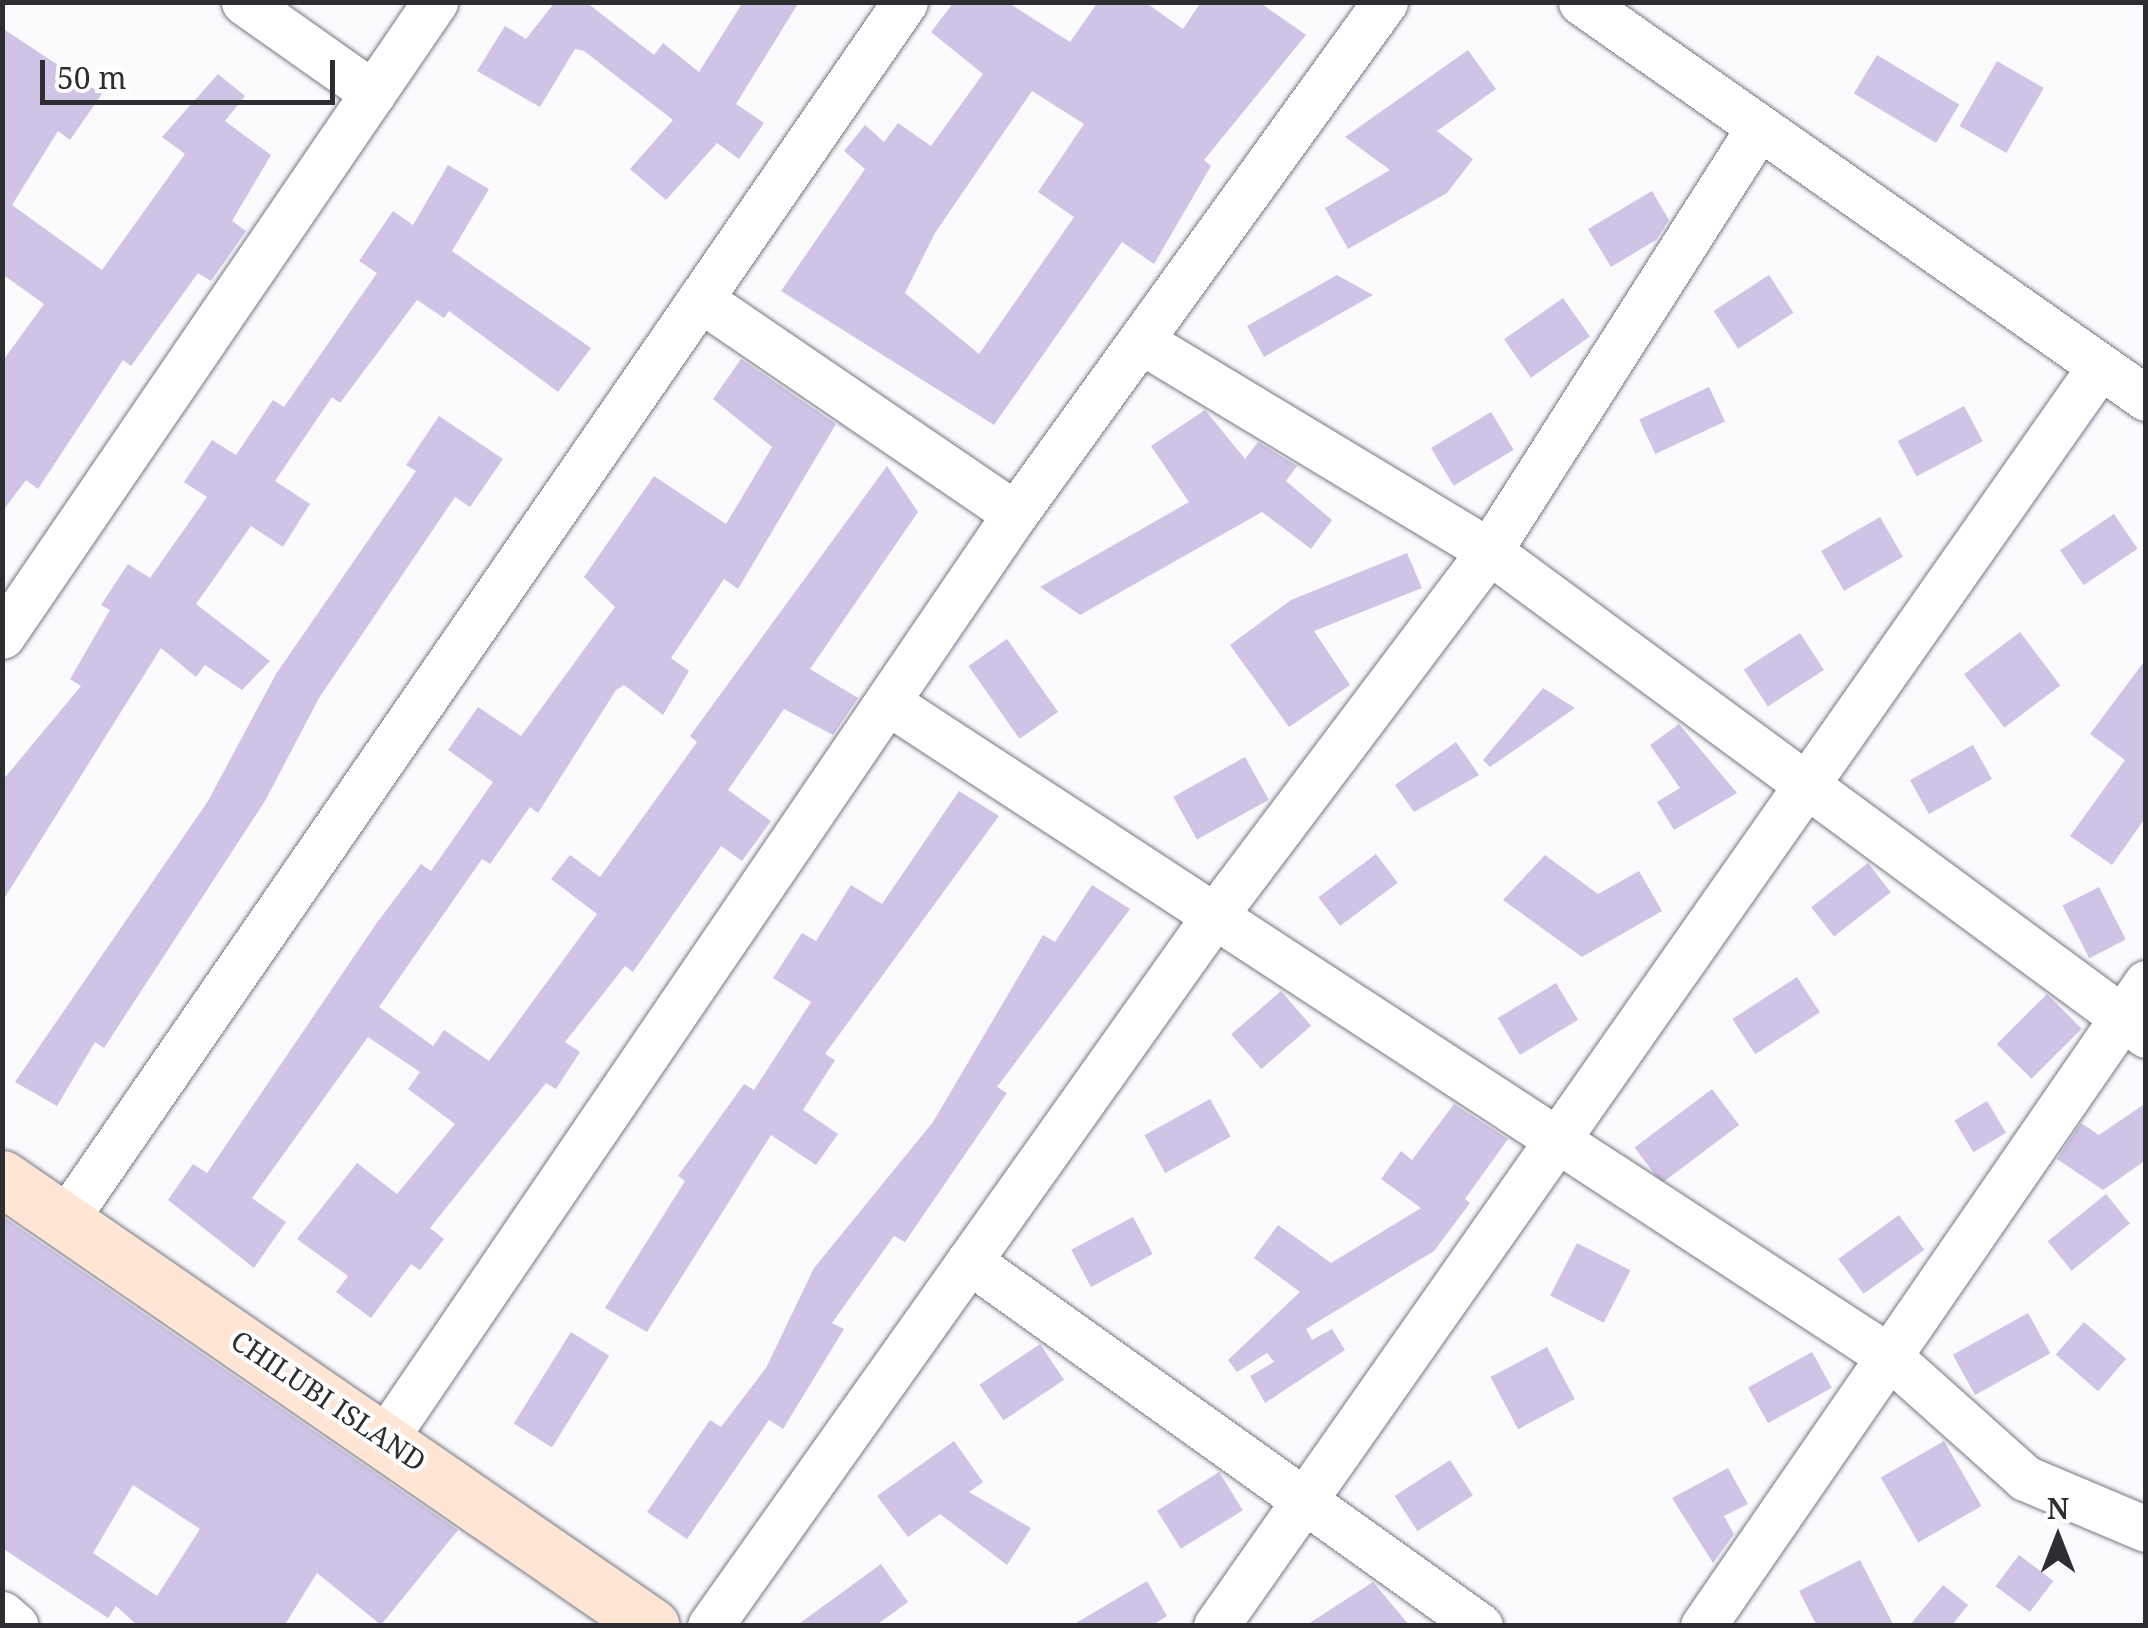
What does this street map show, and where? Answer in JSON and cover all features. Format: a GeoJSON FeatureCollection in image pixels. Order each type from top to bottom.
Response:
{"type":"FeatureCollection","features":[{"type":"Feature","properties":{"kind":"street"},"geometry":{"type":"LineString","coordinates":[[244,2],[373,93]]}},
{"type":"Feature","properties":{"kind":"street"},"geometry":{"type":"LineString","coordinates":[[2,636],[435,2]]}},
{"type":"Feature","properties":{"kind":"street"},"geometry":{"type":"LineString","coordinates":[[63,1222],[905,2]]}},
{"type":"Feature","properties":{"kind":"street"},"geometry":{"type":"LineString","coordinates":[[386,1436],[1015,514],[1385,2]]}},
{"type":"Feature","properties":{"kind":"street"},"geometry":{"type":"LineString","coordinates":[[1580,2],[2098,369],[2146,398]]}},
{"type":"Feature","properties":{"kind":"street"},"geometry":{"type":"LineString","coordinates":[[710,1626],[1212,919],[1489,551],[1757,130]]}},
{"type":"Feature","properties":{"kind":"street"},"geometry":{"type":"LineString","coordinates":[[700,300],[1015,514]]}},
{"type":"Feature","properties":{"kind":"street"},"geometry":{"type":"LineString","coordinates":[[1141,341],[1489,551],[1807,782],[2137,1012],[1703,1626]]}},
{"type":"Feature","properties":{"kind":"street"},"geometry":{"type":"LineString","coordinates":[[1216,1626],[1299,1502],[2098,369]]}},
{"type":"Feature","properties":{"kind":"street"},"geometry":{"type":"LineString","coordinates":[[889,703],[1212,919],[1558,1139],[1890,1358],[2025,1478],[2146,1529]]}},
{"type":"Feature","properties":{"kind":"street","name":"CHILUBI ISLAND"},"geometry":{"type":"LineString","coordinates":[[2,1178],[386,1436],[652,1626]]}},
{"type":"Feature","properties":{"kind":"street"},"geometry":{"type":"LineString","coordinates":[[969,1261],[1299,1502],[1480,1626]]}},
{"type":"Feature","properties":{"kind":"street"},"geometry":{"type":"LineString","coordinates":[[2,1614],[16,1626]]}},
{"type":"Feature","properties":{"kind":"building"},"geometry":{"type":"Polygon","coordinates":[[[555,2],[586,2],[654,55],[663,43],[699,72],[743,2],[799,2],[736,104],[764,123],[739,159],[717,143],[666,200],[630,169],[673,120],[584,51],[575,49],[540,107],[477,71],[505,26],[526,39],[555,2]]]}},
{"type":"Feature","properties":{"kind":"building"},"geometry":{"type":"Polygon","coordinates":[[[954,2],[1007,2],[1070,42],[1098,2],[1145,2],[1183,29],[1201,2],[1259,2],[1306,35],[1204,160],[1211,166],[1154,264],[1122,242],[994,425],[781,291],[865,169],[844,151],[865,125],[884,142],[898,123],[931,146],[983,74],[931,32],[954,2]],[[1032,91],[935,233],[905,293],[979,354],[1074,217],[1038,192],[1084,124],[1032,91]]]}},
{"type":"Feature","properties":{"kind":"building"},"geometry":{"type":"Polygon","coordinates":[[[2,28],[102,94],[70,140],[58,131],[12,205],[102,270],[185,154],[162,137],[218,74],[245,96],[225,121],[271,155],[232,221],[246,231],[211,281],[198,273],[131,366],[123,360],[38,489],[26,480],[2,512],[2,362],[44,304],[2,274],[2,28]]]}},
{"type":"Feature","properties":{"kind":"building"},"geometry":{"type":"Polygon","coordinates":[[[1468,50],[1496,89],[1437,131],[1473,159],[1447,193],[1348,249],[1325,208],[1390,170],[1345,137],[1468,50]]]}},
{"type":"Feature","properties":{"kind":"building"},"geometry":{"type":"Polygon","coordinates":[[[1877,55],[1959,104],[1936,143],[1854,94],[1877,55]]]}},
{"type":"Feature","properties":{"kind":"building"},"geometry":{"type":"Polygon","coordinates":[[[1997,61],[2044,88],[2006,153],[1960,126],[1997,61]]]}},
{"type":"Feature","properties":{"kind":"building"},"geometry":{"type":"Polygon","coordinates":[[[448,165],[489,189],[452,251],[591,348],[558,392],[449,311],[444,318],[417,300],[340,403],[332,397],[275,481],[310,504],[283,547],[251,526],[196,604],[270,661],[242,690],[205,665],[196,677],[161,648],[2,902],[2,781],[81,686],[70,679],[110,610],[101,605],[128,564],[150,578],[207,497],[184,482],[212,440],[236,455],[273,400],[284,407],[377,273],[359,261],[393,211],[413,225],[448,165]]]}},
{"type":"Feature","properties":{"kind":"building"},"geometry":{"type":"Polygon","coordinates":[[[1652,191],[1669,220],[1656,240],[1611,267],[1588,229],[1652,191]]]}},
{"type":"Feature","properties":{"kind":"building"},"geometry":{"type":"Polygon","coordinates":[[[1337,275],[1373,295],[1264,357],[1247,326],[1337,275]]]}},
{"type":"Feature","properties":{"kind":"building"},"geometry":{"type":"Polygon","coordinates":[[[1769,275],[1794,313],[1738,349],[1714,311],[1769,275]]]}},
{"type":"Feature","properties":{"kind":"building"},"geometry":{"type":"Polygon","coordinates":[[[1563,298],[1590,337],[1531,378],[1504,339],[1563,298]]]}},
{"type":"Feature","properties":{"kind":"building"},"geometry":{"type":"Polygon","coordinates":[[[741,359],[836,424],[738,589],[724,579],[671,658],[689,671],[663,715],[624,685],[616,690],[538,813],[530,807],[490,864],[482,859],[379,1007],[433,1046],[444,1030],[489,1061],[597,914],[551,879],[570,855],[600,877],[697,742],[690,736],[887,466],[918,512],[810,669],[858,698],[833,735],[784,709],[728,790],[771,821],[742,861],[721,846],[633,972],[625,966],[565,1042],[580,1052],[556,1089],[546,1083],[430,1228],[444,1239],[420,1270],[411,1264],[371,1318],[336,1292],[348,1276],[297,1239],[357,1163],[397,1194],[455,1124],[408,1089],[420,1072],[368,1037],[252,1198],[286,1222],[254,1268],[168,1200],[193,1164],[207,1173],[376,924],[421,864],[431,871],[493,782],[448,750],[478,707],[521,736],[615,607],[584,577],[654,476],[726,524],[772,447],[713,399],[741,359]]]}},
{"type":"Feature","properties":{"kind":"building"},"geometry":{"type":"Polygon","coordinates":[[[1709,387],[1725,421],[1655,454],[1639,420],[1709,387]]]}},
{"type":"Feature","properties":{"kind":"building"},"geometry":{"type":"Polygon","coordinates":[[[1964,406],[1983,441],[1917,477],[1898,441],[1964,406]]]}},
{"type":"Feature","properties":{"kind":"building"},"geometry":{"type":"Polygon","coordinates":[[[1205,410],[1245,459],[1258,442],[1297,466],[1286,481],[1332,520],[1311,549],[1262,512],[1080,615],[1040,587],[1189,502],[1151,446],[1205,410]]]}},
{"type":"Feature","properties":{"kind":"building"},"geometry":{"type":"Polygon","coordinates":[[[1491,412],[1514,450],[1454,486],[1431,448],[1491,412]]]}},
{"type":"Feature","properties":{"kind":"building"},"geometry":{"type":"Polygon","coordinates":[[[439,416],[503,459],[470,507],[455,497],[319,698],[265,801],[104,1048],[95,1042],[57,1106],[15,1082],[208,801],[276,674],[416,471],[406,465],[439,416]]]}},
{"type":"Feature","properties":{"kind":"building"},"geometry":{"type":"Polygon","coordinates":[[[2114,514],[2137,549],[2084,585],[2060,550],[2114,514]]]}},
{"type":"Feature","properties":{"kind":"building"},"geometry":{"type":"Polygon","coordinates":[[[1880,517],[1903,557],[1844,591],[1821,551],[1880,517]]]}},
{"type":"Feature","properties":{"kind":"building"},"geometry":{"type":"Polygon","coordinates":[[[1407,553],[1422,588],[1314,631],[1350,685],[1289,727],[1230,645],[1291,600],[1407,553]]]}},
{"type":"Feature","properties":{"kind":"building"},"geometry":{"type":"Polygon","coordinates":[[[2020,632],[2060,686],[2004,728],[1964,674],[2020,632]]]}},
{"type":"Feature","properties":{"kind":"building"},"geometry":{"type":"Polygon","coordinates":[[[1800,633],[1824,670],[1768,706],[1744,669],[1800,633]]]}},
{"type":"Feature","properties":{"kind":"building"},"geometry":{"type":"Polygon","coordinates":[[[1007,639],[1058,712],[1020,739],[968,666],[1007,639]]]}},
{"type":"Feature","properties":{"kind":"building"},"geometry":{"type":"Polygon","coordinates":[[[2146,659],[2146,817],[2112,865],[2070,836],[2125,760],[2090,734],[2146,659]]]}},
{"type":"Feature","properties":{"kind":"building"},"geometry":{"type":"Polygon","coordinates":[[[1543,688],[1575,708],[1490,767],[1483,760],[1543,688]]]}},
{"type":"Feature","properties":{"kind":"building"},"geometry":{"type":"Polygon","coordinates":[[[1679,724],[1737,793],[1674,830],[1657,802],[1680,788],[1650,745],[1679,724]]]}},
{"type":"Feature","properties":{"kind":"building"},"geometry":{"type":"Polygon","coordinates":[[[1456,742],[1479,775],[1414,812],[1395,785],[1456,742]]]}},
{"type":"Feature","properties":{"kind":"building"},"geometry":{"type":"Polygon","coordinates":[[[1973,745],[1992,779],[1929,814],[1910,780],[1973,745]]]}},
{"type":"Feature","properties":{"kind":"building"},"geometry":{"type":"Polygon","coordinates":[[[1245,757],[1269,800],[1197,840],[1173,797],[1245,757]]]}},
{"type":"Feature","properties":{"kind":"building"},"geometry":{"type":"Polygon","coordinates":[[[959,791],[999,816],[825,1054],[835,1060],[803,1110],[838,1134],[816,1165],[771,1135],[647,1332],[605,1308],[685,1181],[678,1176],[744,1084],[754,1090],[811,1002],[773,978],[802,933],[816,941],[851,885],[882,904],[959,791]]]}},
{"type":"Feature","properties":{"kind":"building"},"geometry":{"type":"Polygon","coordinates":[[[1376,854],[1398,883],[1340,926],[1318,897],[1376,854]]]}},
{"type":"Feature","properties":{"kind":"building"},"geometry":{"type":"Polygon","coordinates":[[[1545,855],[1598,894],[1639,871],[1662,911],[1582,957],[1503,900],[1545,855]]]}},
{"type":"Feature","properties":{"kind":"building"},"geometry":{"type":"Polygon","coordinates":[[[1868,863],[1891,892],[1834,936],[1811,907],[1868,863]]]}},
{"type":"Feature","properties":{"kind":"building"},"geometry":{"type":"Polygon","coordinates":[[[1092,885],[1130,909],[997,1087],[1007,1093],[905,1242],[894,1236],[832,1323],[844,1329],[783,1429],[769,1420],[687,1539],[647,1512],[710,1420],[721,1427],[766,1368],[814,1268],[933,1122],[1043,935],[1055,942],[1092,885]]]}},
{"type":"Feature","properties":{"kind":"building"},"geometry":{"type":"Polygon","coordinates":[[[2099,887],[2126,940],[2089,958],[2062,906],[2099,887]]]}},
{"type":"Feature","properties":{"kind":"building"},"geometry":{"type":"Polygon","coordinates":[[[1797,977],[1820,1012],[1755,1054],[1732,1019],[1797,977]]]}},
{"type":"Feature","properties":{"kind":"building"},"geometry":{"type":"Polygon","coordinates":[[[1556,983],[1578,1020],[1520,1055],[1498,1018],[1556,983]]]}},
{"type":"Feature","properties":{"kind":"building"},"geometry":{"type":"Polygon","coordinates":[[[1281,991],[1311,1026],[1261,1069],[1231,1034],[1281,991]]]}},
{"type":"Feature","properties":{"kind":"building"},"geometry":{"type":"Polygon","coordinates":[[[2047,994],[2082,1029],[2031,1079],[1997,1044],[2047,994]]]}},
{"type":"Feature","properties":{"kind":"building"},"geometry":{"type":"Polygon","coordinates":[[[1712,1089],[1739,1125],[1662,1183],[1635,1147],[1712,1089]]]}},
{"type":"Feature","properties":{"kind":"building"},"geometry":{"type":"Polygon","coordinates":[[[1210,1099],[1231,1137],[1165,1173],[1144,1135],[1210,1099]]]}},
{"type":"Feature","properties":{"kind":"building"},"geometry":{"type":"Polygon","coordinates":[[[1987,1101],[2006,1133],[1973,1152],[1954,1121],[1987,1101]]]}},
{"type":"Feature","properties":{"kind":"building"},"geometry":{"type":"Polygon","coordinates":[[[2146,1103],[2146,1160],[2103,1190],[2057,1159],[2081,1123],[2099,1135],[2146,1103]]]}},
{"type":"Feature","properties":{"kind":"building"},"geometry":{"type":"Polygon","coordinates":[[[1454,1104],[1508,1139],[1465,1199],[1470,1203],[1434,1251],[1306,1329],[1312,1340],[1332,1329],[1345,1350],[1265,1403],[1250,1376],[1274,1362],[1267,1353],[1237,1372],[1228,1360],[1300,1292],[1254,1258],[1278,1225],[1331,1263],[1421,1208],[1381,1179],[1401,1151],[1412,1160],[1454,1104]]]}},
{"type":"Feature","properties":{"kind":"building"},"geometry":{"type":"Polygon","coordinates":[[[2106,1194],[2130,1224],[2072,1271],[2048,1241],[2106,1194]]]}},
{"type":"Feature","properties":{"kind":"building"},"geometry":{"type":"Polygon","coordinates":[[[1899,1215],[1924,1250],[1864,1294],[1838,1259],[1899,1215]]]}},
{"type":"Feature","properties":{"kind":"building"},"geometry":{"type":"Polygon","coordinates":[[[2,1216],[458,1530],[381,1625],[317,1573],[284,1626],[138,1626],[116,1606],[108,1618],[2,1548],[2,1216]],[[133,1485],[93,1553],[157,1596],[200,1529],[133,1485]]]}},
{"type":"Feature","properties":{"kind":"building"},"geometry":{"type":"Polygon","coordinates":[[[1133,1217],[1153,1254],[1091,1287],[1071,1250],[1133,1217]]]}},
{"type":"Feature","properties":{"kind":"building"},"geometry":{"type":"Polygon","coordinates":[[[1577,1243],[1630,1270],[1604,1323],[1550,1296],[1577,1243]]]}},
{"type":"Feature","properties":{"kind":"building"},"geometry":{"type":"Polygon","coordinates":[[[2028,1313],[2050,1353],[1975,1395],[1953,1355],[2028,1313]]]}},
{"type":"Feature","properties":{"kind":"building"},"geometry":{"type":"Polygon","coordinates":[[[2084,1322],[2126,1359],[2098,1391],[2056,1354],[2084,1322]]]}},
{"type":"Feature","properties":{"kind":"building"},"geometry":{"type":"Polygon","coordinates":[[[571,1332],[609,1356],[552,1447],[514,1424],[571,1332]]]}},
{"type":"Feature","properties":{"kind":"building"},"geometry":{"type":"Polygon","coordinates":[[[1040,1344],[1064,1380],[1004,1420],[979,1385],[1040,1344]]]}},
{"type":"Feature","properties":{"kind":"building"},"geometry":{"type":"Polygon","coordinates":[[[1547,1347],[1575,1399],[1518,1429],[1490,1377],[1547,1347]]]}},
{"type":"Feature","properties":{"kind":"building"},"geometry":{"type":"Polygon","coordinates":[[[1812,1352],[1832,1388],[1768,1423],[1748,1387],[1812,1352]]]}},
{"type":"Feature","properties":{"kind":"building"},"geometry":{"type":"Polygon","coordinates":[[[954,1441],[983,1482],[969,1492],[1031,1528],[1007,1565],[940,1514],[908,1537],[877,1496],[954,1441]]]}},
{"type":"Feature","properties":{"kind":"building"},"geometry":{"type":"Polygon","coordinates":[[[1944,1441],[1982,1506],[1918,1542],[1881,1478],[1944,1441]]]}},
{"type":"Feature","properties":{"kind":"building"},"geometry":{"type":"Polygon","coordinates":[[[1450,1460],[1473,1495],[1418,1531],[1395,1496],[1450,1460]]]}},
{"type":"Feature","properties":{"kind":"building"},"geometry":{"type":"Polygon","coordinates":[[[1728,1468],[1748,1504],[1724,1516],[1734,1534],[1713,1563],[1672,1498],[1728,1468]]]}},
{"type":"Feature","properties":{"kind":"building"},"geometry":{"type":"Polygon","coordinates":[[[1219,1472],[1243,1510],[1181,1549],[1157,1511],[1219,1472]]]}},
{"type":"Feature","properties":{"kind":"building"},"geometry":{"type":"Polygon","coordinates":[[[2019,1555],[2053,1581],[2030,1612],[1996,1586],[2019,1555]]]}},
{"type":"Feature","properties":{"kind":"building"},"geometry":{"type":"Polygon","coordinates":[[[1860,1560],[1894,1626],[1817,1626],[1799,1591],[1860,1560]]]}},
{"type":"Feature","properties":{"kind":"building"},"geometry":{"type":"Polygon","coordinates":[[[881,1564],[908,1602],[875,1626],[796,1626],[881,1564]]]}},
{"type":"Feature","properties":{"kind":"building"},"geometry":{"type":"Polygon","coordinates":[[[1147,1581],[1167,1616],[1151,1626],[1071,1626],[1147,1581]]]}},
{"type":"Feature","properties":{"kind":"building"},"geometry":{"type":"Polygon","coordinates":[[[1373,1582],[1410,1626],[1305,1626],[1373,1582]]]}},
{"type":"Feature","properties":{"kind":"building"},"geometry":{"type":"Polygon","coordinates":[[[1943,1585],[1968,1605],[1951,1626],[1909,1626],[1943,1585]]]}}]}
